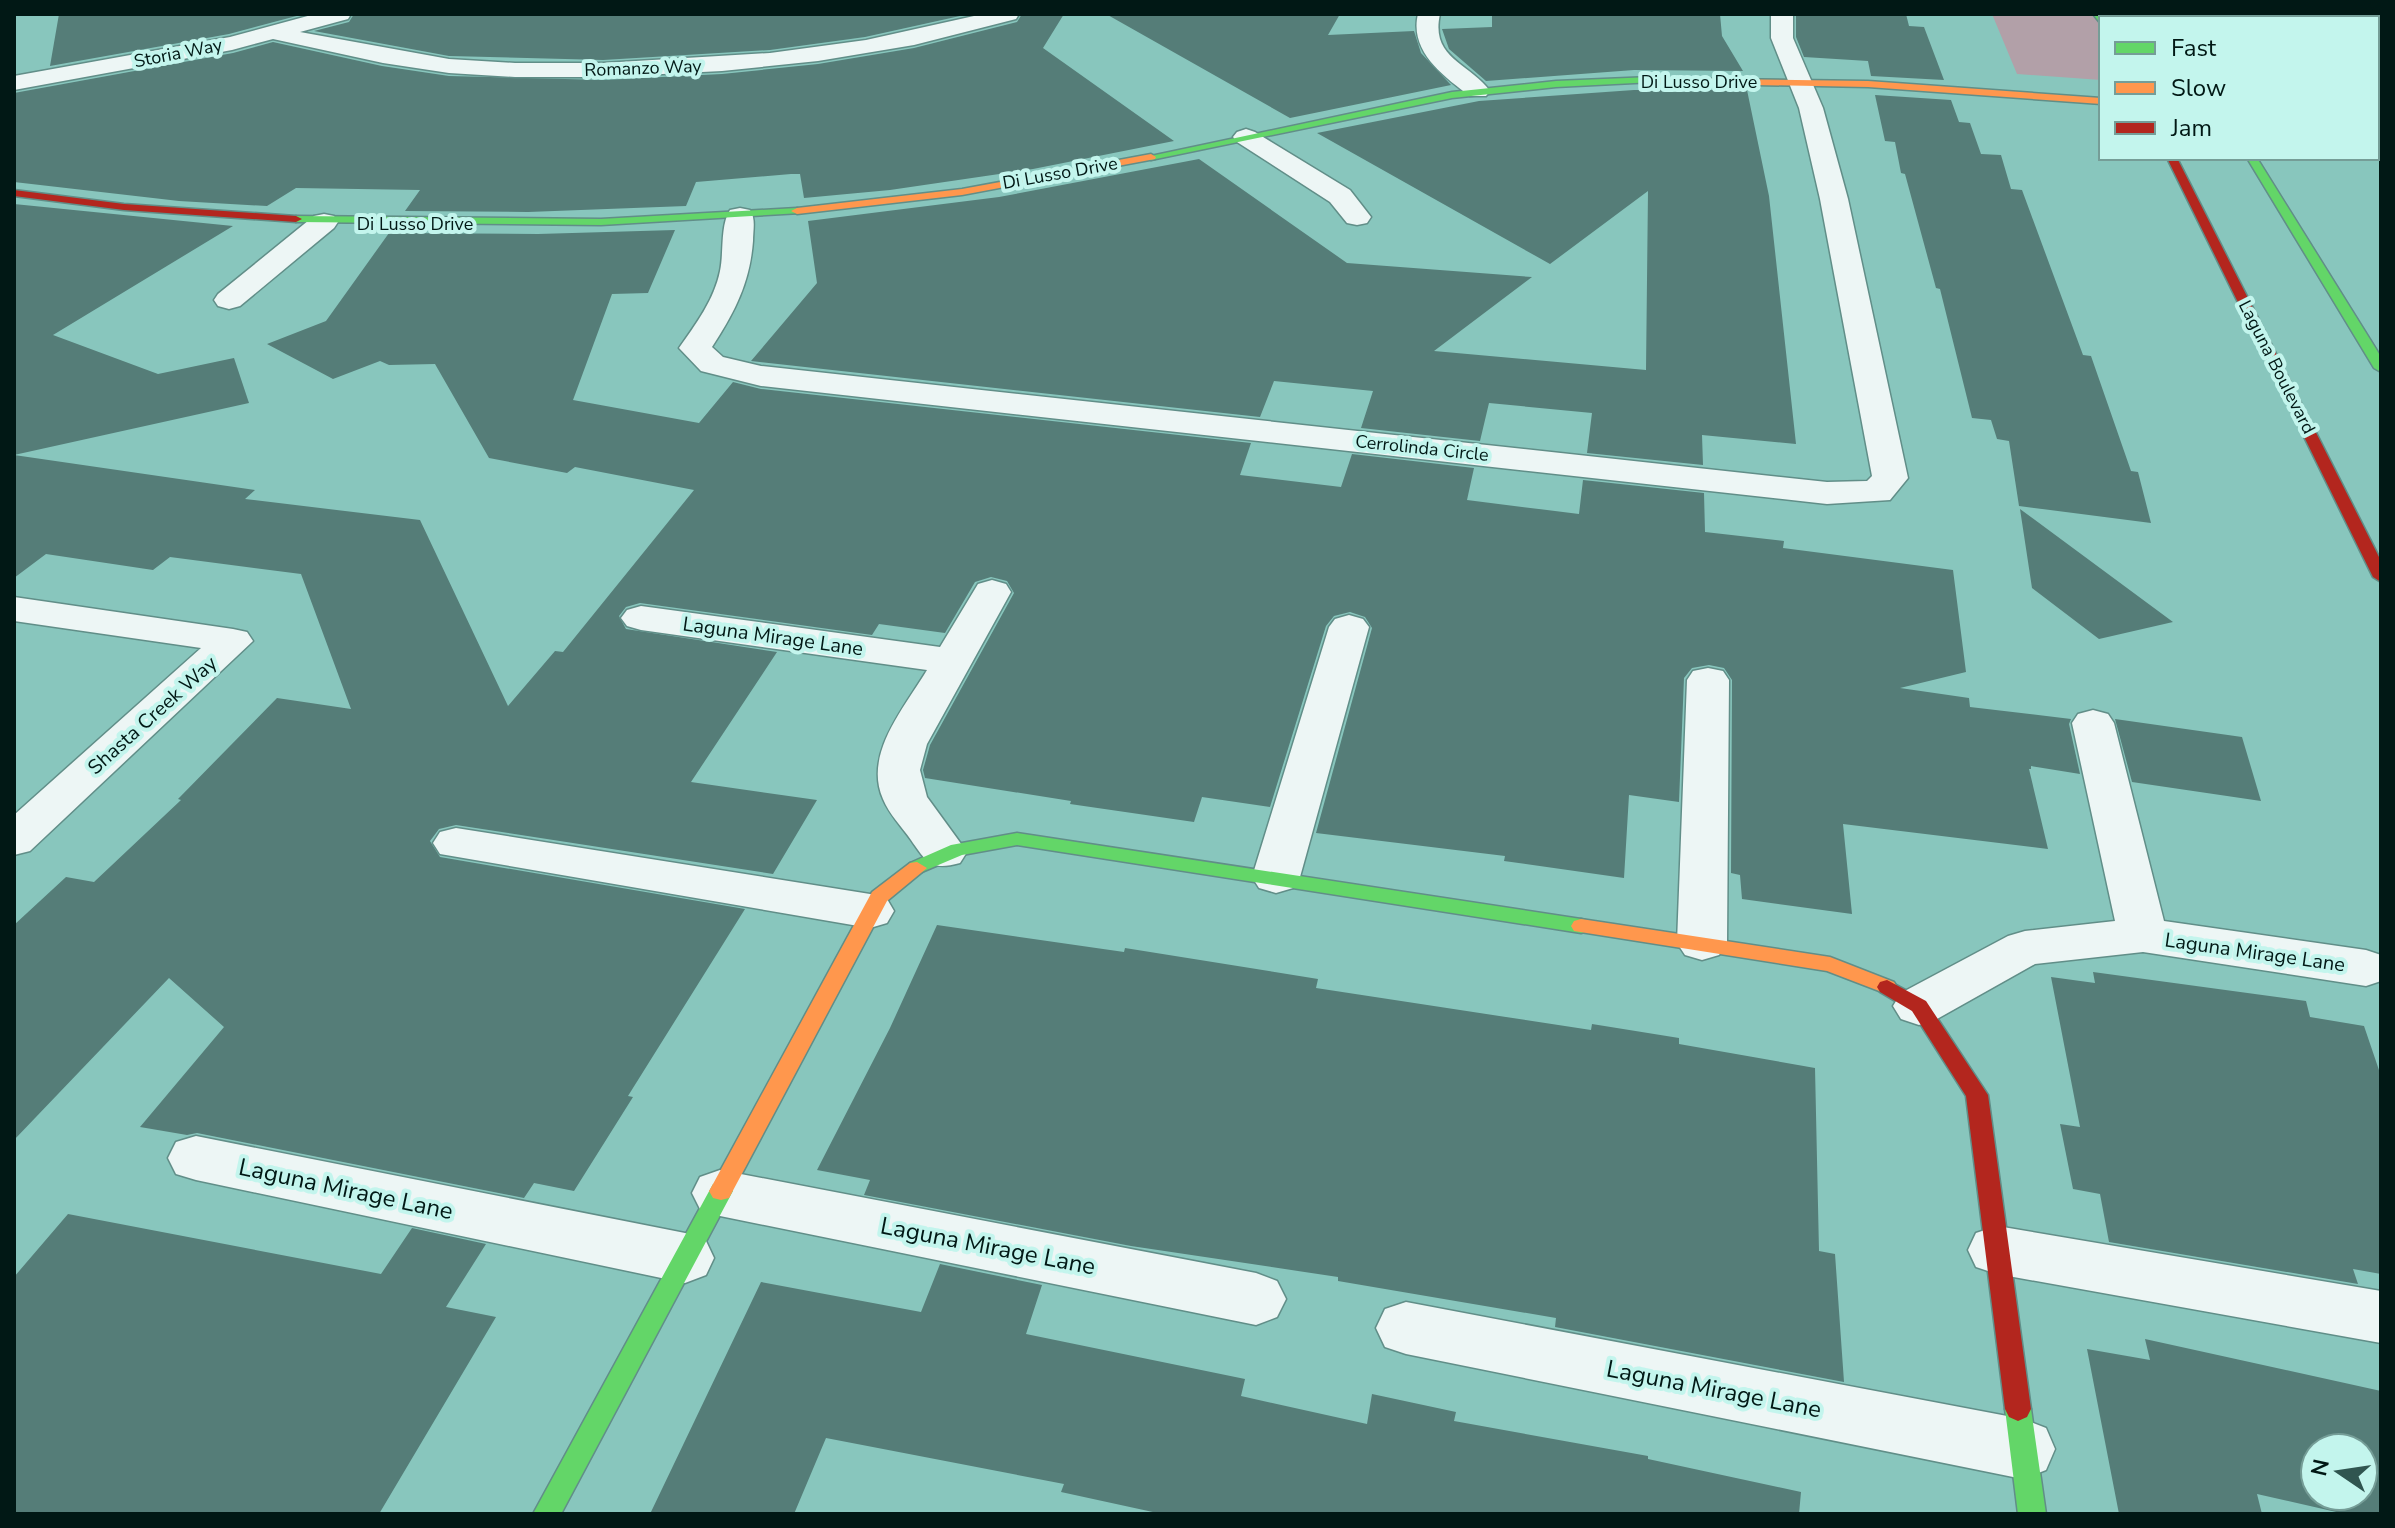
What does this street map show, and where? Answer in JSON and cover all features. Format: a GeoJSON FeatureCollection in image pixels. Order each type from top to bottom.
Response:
{"type":"FeatureCollection","features":[{"type":"Feature","properties":{"kind":"street","name":"Storia Way"},"geometry":{"type":"LineString","coordinates":[[14,83],[191,52],[276,33],[340,14]]}},
{"type":"Feature","properties":{"kind":"street","name":"Romanzo Way"},"geometry":{"type":"LineString","coordinates":[[276,33],[418,62],[578,71],[735,63],[826,53],[901,41],[1008,14]]}},
{"type":"Feature","properties":{"kind":"street"},"geometry":{"type":"LineString","coordinates":[[1429,14],[1426,32],[1430,44],[1454,73],[1478,91]]}},
{"type":"Feature","properties":{"kind":"street"},"geometry":{"type":"LineString","coordinates":[[1782,14],[1782,38],[1800,83]]}},
{"type":"Feature","properties":{"kind":"street","name":"Di Lusso Drive"},"geometry":{"type":"LineString","coordinates":[[14,193],[252,220],[526,224],[740,216],[899,199],[1032,180],[1355,113],[1478,91],[1711,80],[2099,101]]}},
{"type":"Feature","properties":{"kind":"street","name":"Cerrolinda Circle"},"geometry":{"type":"LineString","coordinates":[[740,216],[738,266],[733,285],[725,304],[695,348],[712,364],[761,376],[1827,493],[1877,492],[1890,478],[1834,199],[1811,108],[1800,83]]}},
{"type":"Feature","properties":{"kind":"street"},"geometry":{"type":"LineString","coordinates":[[1246,137],[1340,196],[1357,217]]}},
{"type":"Feature","properties":{"kind":"street","name":"Laguna Boulevard"},"geometry":{"type":"LineString","coordinates":[[2173,160],[2381,577]]}},
{"type":"Feature","properties":{"kind":"street"},"geometry":{"type":"LineString","coordinates":[[2253,160],[2381,368]]}},
{"type":"Feature","properties":{"kind":"street"},"geometry":{"type":"LineString","coordinates":[[229,300],[324,222]]}},
{"type":"Feature","properties":{"kind":"street"},"geometry":{"type":"LineString","coordinates":[[944,852],[905,799],[898,770],[905,744],[992,592]]}},
{"type":"Feature","properties":{"kind":"street","name":"Shasta Creek Way"},"geometry":{"type":"LineString","coordinates":[[14,609],[233,641],[14,840]]}},
{"type":"Feature","properties":{"kind":"street","name":"Laguna Mirage Lane"},"geometry":{"type":"LineString","coordinates":[[641,618],[952,661]]}},
{"type":"Feature","properties":{"kind":"street"},"geometry":{"type":"LineString","coordinates":[[1276,877],[1349,627]]}},
{"type":"Feature","properties":{"kind":"street"},"geometry":{"type":"LineString","coordinates":[[1702,943],[1708,680]]}},
{"type":"Feature","properties":{"kind":"street","name":"Laguna Mirage Lane"},"geometry":{"type":"LineString","coordinates":[[2093,723],[2143,935]]}},
{"type":"Feature","properties":{"kind":"street"},"geometry":{"type":"LineString","coordinates":[[547,1514],[879,897],[908,871],[944,852],[1017,839],[1830,964],[1877,981],[1919,1006],[1977,1095],[2032,1514]]}},
{"type":"Feature","properties":{"kind":"street"},"geometry":{"type":"LineString","coordinates":[[456,843],[870,911]]}},
{"type":"Feature","properties":{"kind":"street","name":"Laguna Mirage Lane"},"geometry":{"type":"LineString","coordinates":[[1919,1006],[2025,948],[2143,935],[2366,968]]}},
{"type":"Feature","properties":{"kind":"street","name":"Laguna Mirage Lane"},"geometry":{"type":"LineString","coordinates":[[196,1158],[685,1258]]}},
{"type":"Feature","properties":{"kind":"street","name":"Laguna Mirage Lane"},"geometry":{"type":"LineString","coordinates":[[720,1193],[1256,1299]]}},
{"type":"Feature","properties":{"kind":"street"},"geometry":{"type":"LineString","coordinates":[[1997,1250],[2381,1317]]}},
{"type":"Feature","properties":{"kind":"street","name":"Laguna Mirage Lane"},"geometry":{"type":"LineString","coordinates":[[1406,1328],[2023,1449]]}},
{"type":"Feature","properties":{"kind":"shaded area"},"geometry":{"type":"Polygon","coordinates":[[[1992,14],[2262,16],[2099,16],[2099,80],[2017,74],[1992,14]]]}},
{"type":"Feature","properties":{"kind":"building"},"geometry":{"type":"Polygon","coordinates":[[[59,14],[304,14],[229,34],[50,66],[59,14]]]}},
{"type":"Feature","properties":{"kind":"building"},"geometry":{"type":"Polygon","coordinates":[[[354,14],[969,14],[865,37],[770,50],[603,60],[449,56],[314,31],[349,22],[354,14]]]}},
{"type":"Feature","properties":{"kind":"building"},"geometry":{"type":"Polygon","coordinates":[[[1022,14],[1064,14],[1043,48],[1174,141],[1033,169],[890,190],[804,198],[800,174],[791,174],[696,182],[686,206],[528,212],[405,211],[420,190],[296,188],[267,206],[179,201],[14,182],[14,93],[233,53],[273,42],[382,66],[449,76],[603,80],[722,74],[818,64],[914,48],[1017,22],[1022,14]]]}},
{"type":"Feature","properties":{"kind":"building"},"geometry":{"type":"Polygon","coordinates":[[[1106,14],[1340,14],[1328,35],[1414,31],[1421,53],[1451,85],[1290,118],[1106,14]]]}},
{"type":"Feature","properties":{"kind":"building"},"geometry":{"type":"Polygon","coordinates":[[[1492,14],[1720,14],[1722,36],[1743,71],[1634,70],[1486,81],[1449,49],[1442,29],[1492,27],[1492,14]]]}},
{"type":"Feature","properties":{"kind":"building"},"geometry":{"type":"Polygon","coordinates":[[[1796,14],[1906,14],[1909,26],[1924,27],[1944,80],[1871,76],[1868,61],[1804,57],[1796,37],[1796,14]]]}},
{"type":"Feature","properties":{"kind":"building"},"geometry":{"type":"Polygon","coordinates":[[[1634,90],[1747,90],[1769,196],[1796,444],[1702,435],[1703,465],[1587,453],[1592,413],[1489,403],[1480,441],[1361,428],[1373,391],[1274,381],[1260,417],[751,361],[817,283],[808,221],[999,197],[1199,159],[1347,263],[1532,277],[1434,351],[1646,370],[1648,191],[1550,264],[1317,133],[1479,101],[1634,90]]]}},
{"type":"Feature","properties":{"kind":"building"},"geometry":{"type":"Polygon","coordinates":[[[1875,95],[1951,100],[1959,122],[1970,123],[1981,154],[2001,155],[2011,189],[2022,190],[2083,355],[2091,356],[2131,471],[2138,472],[2151,523],[2019,506],[2009,441],[1997,439],[1991,420],[1972,418],[1940,289],[1936,288],[1905,174],[1901,173],[1895,142],[1885,141],[1875,95]]]}},
{"type":"Feature","properties":{"kind":"building"},"geometry":{"type":"Polygon","coordinates":[[[14,204],[233,226],[53,335],[158,374],[234,358],[249,403],[14,455],[14,204]]]}},
{"type":"Feature","properties":{"kind":"building"},"geometry":{"type":"Polygon","coordinates":[[[675,230],[648,293],[612,294],[573,400],[699,423],[733,382],[761,389],[1251,443],[1240,475],[1341,487],[1352,454],[1474,468],[1467,500],[1579,514],[1583,480],[1704,493],[1705,532],[1784,541],[1783,548],[1953,570],[1966,672],[1900,688],[1969,698],[1970,707],[2071,719],[2069,724],[2080,774],[2031,766],[2029,769],[2048,849],[1843,824],[1852,914],[1742,899],[1740,875],[1731,873],[1732,680],[1724,668],[1709,665],[1692,668],[1684,678],[1679,802],[1629,795],[1624,878],[1504,861],[1505,856],[1316,833],[1372,628],[1365,617],[1350,612],[1334,616],[1326,626],[1270,807],[1202,797],[1194,822],[925,778],[923,770],[930,745],[1014,593],[1007,581],[991,577],[975,582],[945,633],[879,624],[872,635],[640,603],[626,607],[619,616],[626,629],[777,652],[691,782],[817,800],[773,874],[456,825],[439,829],[430,841],[440,857],[745,909],[628,1096],[633,1097],[574,1191],[534,1183],[524,1198],[197,1133],[187,1135],[140,1127],[224,1027],[169,978],[14,1140],[14,925],[66,877],[94,882],[181,800],[178,799],[277,698],[351,709],[301,574],[170,557],[153,570],[46,554],[14,578],[14,455],[255,490],[245,499],[420,520],[508,706],[555,651],[563,652],[694,490],[575,467],[567,473],[489,458],[435,364],[389,365],[380,361],[333,379],[267,344],[326,321],[389,233],[538,234],[675,230]]]}},
{"type":"Feature","properties":{"kind":"building"},"geometry":{"type":"Polygon","coordinates":[[[2020,509],[2173,622],[2099,639],[2032,588],[2020,509]]]}},
{"type":"Feature","properties":{"kind":"building"},"geometry":{"type":"Polygon","coordinates":[[[2115,719],[2242,737],[2261,801],[2132,782],[2115,719]]]}},
{"type":"Feature","properties":{"kind":"building"},"geometry":{"type":"Polygon","coordinates":[[[937,925],[1124,952],[1125,948],[1318,979],[1316,988],[1591,1030],[1592,1024],[1679,1038],[1679,1044],[1815,1068],[1819,1251],[1835,1254],[1844,1382],[1555,1327],[1556,1318],[1338,1281],[1338,1277],[1131,1246],[864,1195],[870,1180],[817,1170],[890,1028],[937,925]]]}},
{"type":"Feature","properties":{"kind":"building"},"geometry":{"type":"Polygon","coordinates":[[[2093,972],[2306,1001],[2310,1017],[2364,1026],[2381,1076],[2381,1274],[2353,1269],[2358,1284],[2109,1242],[2100,1194],[2073,1189],[2060,1124],[2080,1127],[2051,977],[2095,983],[2093,972]]]}},
{"type":"Feature","properties":{"kind":"building"},"geometry":{"type":"Polygon","coordinates":[[[68,1214],[381,1274],[412,1228],[486,1244],[446,1307],[496,1317],[379,1514],[14,1514],[14,1277],[68,1214]]]}},
{"type":"Feature","properties":{"kind":"building"},"geometry":{"type":"Polygon","coordinates":[[[940,1264],[1042,1285],[1026,1334],[1245,1379],[1241,1396],[1367,1424],[1372,1394],[1456,1412],[1454,1421],[1648,1456],[1648,1459],[1801,1492],[1799,1514],[1162,1514],[1061,1492],[1064,1484],[826,1438],[794,1514],[650,1514],[761,1282],[921,1312],[940,1264]]]}},
{"type":"Feature","properties":{"kind":"building"},"geometry":{"type":"Polygon","coordinates":[[[2145,1339],[2381,1391],[2381,1514],[2336,1512],[2379,1512],[2379,1432],[2299,1432],[2299,1504],[2257,1494],[2262,1514],[2119,1514],[2087,1349],[2150,1360],[2145,1339]]]}},
{"type":"Feature","properties":{"kind":"traffic: fast"},"geometry":{"type":"LineString","coordinates":[[2097,14],[2099,18]]}},
{"type":"Feature","properties":{"kind":"traffic: fast"},"geometry":{"type":"LineString","coordinates":[[1151,157],[1452,95],[1556,84],[1651,80]]}},
{"type":"Feature","properties":{"kind":"traffic: fast"},"geometry":{"type":"LineString","coordinates":[[2253,160],[2381,368]]}},
{"type":"Feature","properties":{"kind":"traffic: fast"},"geometry":{"type":"LineString","coordinates":[[296,219],[601,222],[797,211]]}},
{"type":"Feature","properties":{"kind":"traffic: fast"},"geometry":{"type":"LineString","coordinates":[[917,868],[958,849],[1017,839],[1581,926]]}},
{"type":"Feature","properties":{"kind":"traffic: fast"},"geometry":{"type":"LineString","coordinates":[[547,1514],[721,1191]]}},
{"type":"Feature","properties":{"kind":"traffic: fast"},"geometry":{"type":"LineString","coordinates":[[2018,1409],[2032,1514]]}},
{"type":"Feature","properties":{"kind":"traffic: slow"},"geometry":{"type":"LineString","coordinates":[[1651,80],[1868,84],[2099,101]]}},
{"type":"Feature","properties":{"kind":"traffic: slow"},"geometry":{"type":"LineString","coordinates":[[797,211],[962,192],[1151,157]]}},
{"type":"Feature","properties":{"kind":"traffic: slow"},"geometry":{"type":"LineString","coordinates":[[721,1191],[879,897],[917,868]]}},
{"type":"Feature","properties":{"kind":"traffic: slow"},"geometry":{"type":"LineString","coordinates":[[1581,926],[1830,964],[1887,987]]}},
{"type":"Feature","properties":{"kind":"traffic: jam"},"geometry":{"type":"LineString","coordinates":[[2173,160],[2381,577]]}},
{"type":"Feature","properties":{"kind":"traffic: jam"},"geometry":{"type":"LineString","coordinates":[[14,193],[124,207],[296,219]]}},
{"type":"Feature","properties":{"kind":"traffic: jam"},"geometry":{"type":"LineString","coordinates":[[1887,987],[1919,1006],[1977,1095],[2018,1409]]}}]}
